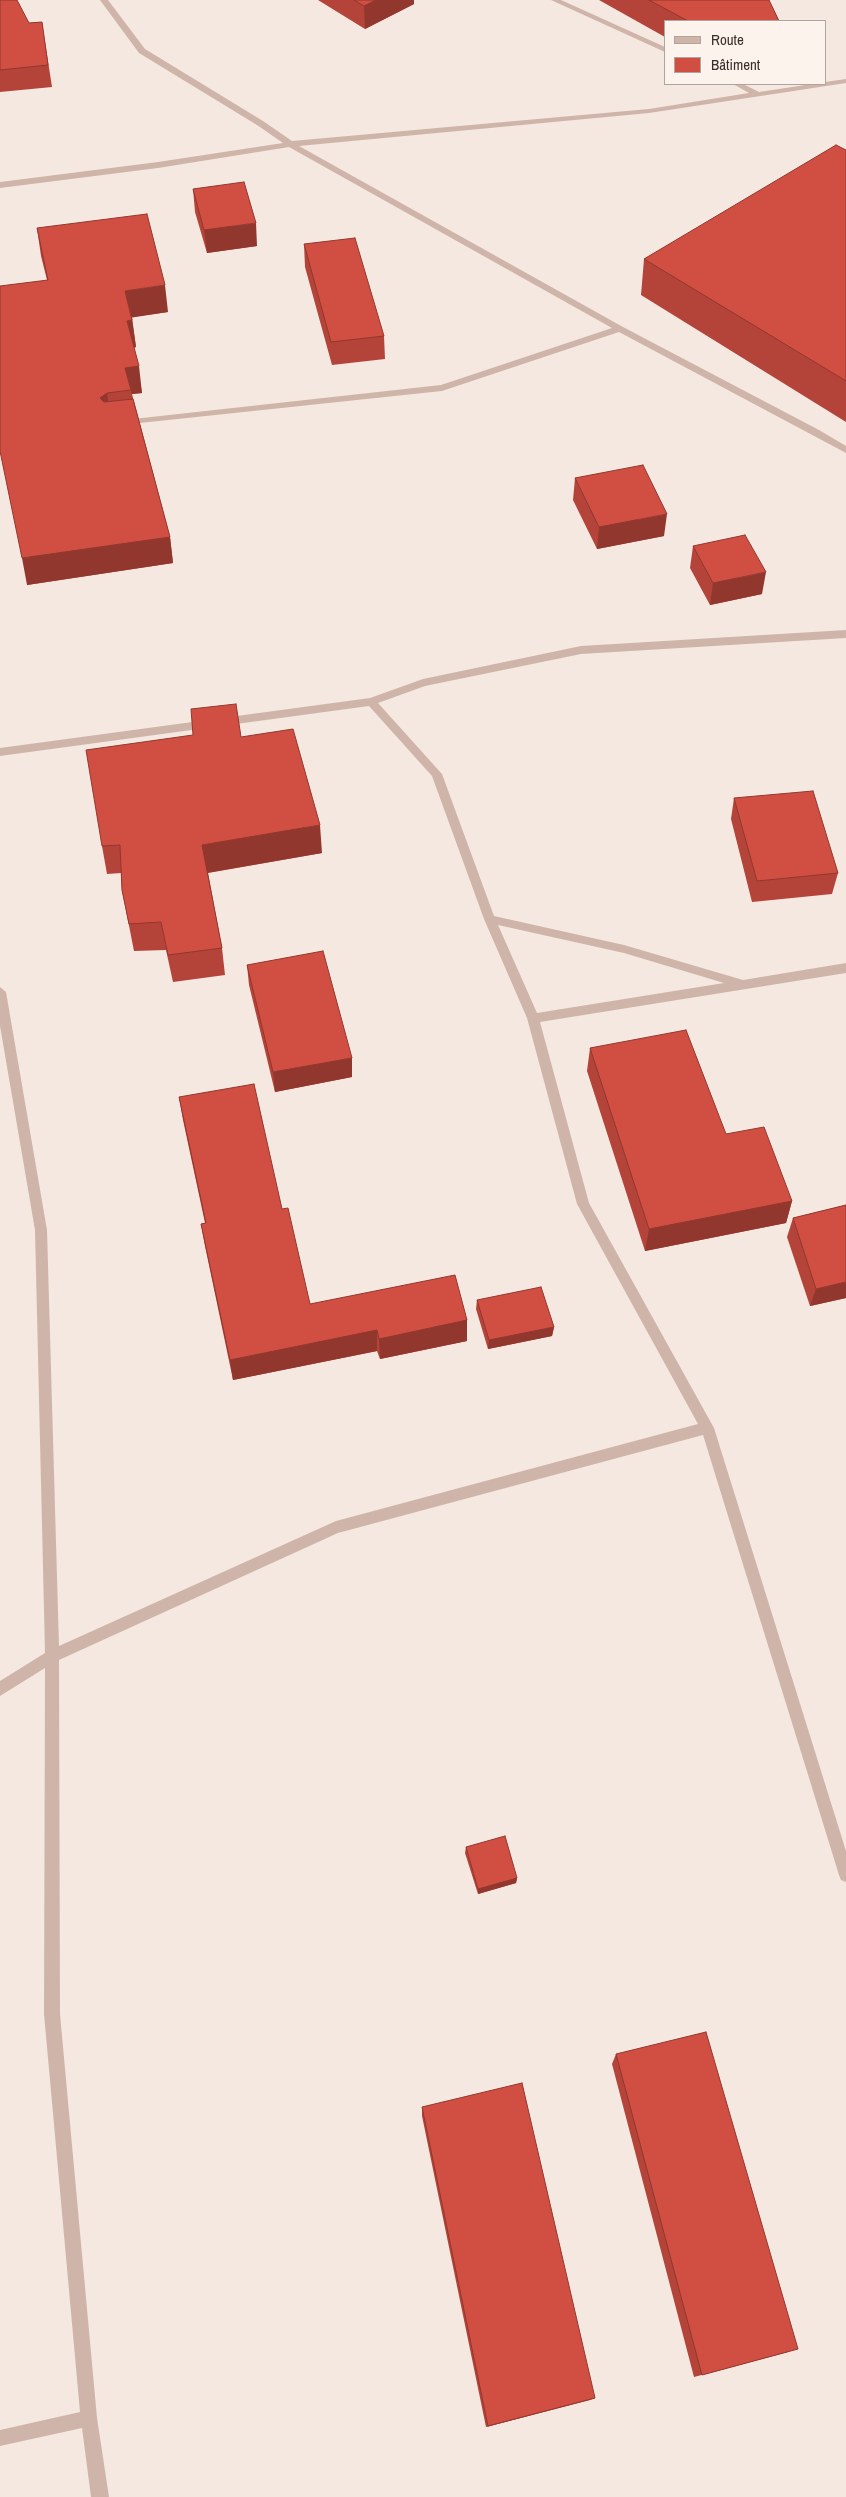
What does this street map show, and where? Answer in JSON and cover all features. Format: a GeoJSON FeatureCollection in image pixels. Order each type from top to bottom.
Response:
{"type":"FeatureCollection","features":[{"type":"Feature","properties":{"kind":"street"},"geometry":{"type":"LineString","coordinates":[[104,0],[142,51],[260,123],[290,144],[620,328],[816,432],[846,450]]}},
{"type":"Feature","properties":{"kind":"street"},"geometry":{"type":"LineString","coordinates":[[555,0],[664,50]]}},
{"type":"Feature","properties":{"kind":"street"},"geometry":{"type":"LineString","coordinates":[[826,84],[846,81]]}},
{"type":"Feature","properties":{"kind":"street"},"geometry":{"type":"LineString","coordinates":[[739,85],[760,95]]}},
{"type":"Feature","properties":{"kind":"street"},"geometry":{"type":"LineString","coordinates":[[0,185],[158,165],[290,144],[649,110],[821,85]]}},
{"type":"Feature","properties":{"kind":"street"},"geometry":{"type":"LineString","coordinates":[[111,425],[442,388],[620,328]]}},
{"type":"Feature","properties":{"kind":"street"},"geometry":{"type":"LineString","coordinates":[[0,752],[371,702],[423,684],[581,650],[846,634]]}},
{"type":"Feature","properties":{"kind":"street"},"geometry":{"type":"LineString","coordinates":[[371,702],[437,774],[490,919],[533,1018],[584,1204],[707,1428],[846,1875]]}},
{"type":"Feature","properties":{"kind":"street"},"geometry":{"type":"LineString","coordinates":[[490,919],[624,949],[743,985]]}},
{"type":"Feature","properties":{"kind":"street"},"geometry":{"type":"LineString","coordinates":[[533,1018],[846,968]]}},
{"type":"Feature","properties":{"kind":"street"},"geometry":{"type":"LineString","coordinates":[[0,992],[41,1230],[52,1656],[52,2014],[89,2418],[100,2497]]}},
{"type":"Feature","properties":{"kind":"street"},"geometry":{"type":"LineString","coordinates":[[0,1689],[52,1656],[336,1527],[707,1428]]}},
{"type":"Feature","properties":{"kind":"street"},"geometry":{"type":"LineString","coordinates":[[0,2438],[89,2418]]}},
{"type":"Feature","properties":{"kind":"building"},"geometry":{"type":"Polygon","coordinates":[[[0,0],[17,0],[29,23],[42,22],[48,65],[0,70],[0,0]]]}},
{"type":"Feature","properties":{"kind":"building"},"geometry":{"type":"Polygon","coordinates":[[[354,0],[376,0],[364,6],[354,0]]]}},
{"type":"Feature","properties":{"kind":"building"},"geometry":{"type":"Polygon","coordinates":[[[649,0],[769,0],[779,20],[686,20],[649,0]]]}},
{"type":"Feature","properties":{"kind":"building"},"geometry":{"type":"Polygon","coordinates":[[[836,145],[846,150],[846,381],[644,259],[836,145]]]}},
{"type":"Feature","properties":{"kind":"building"},"geometry":{"type":"Polygon","coordinates":[[[244,182],[256,223],[204,230],[193,189],[244,182]]]}},
{"type":"Feature","properties":{"kind":"building"},"geometry":{"type":"Polygon","coordinates":[[[147,214],[165,285],[125,291],[132,320],[127,321],[139,366],[125,368],[131,390],[107,393],[100,398],[104,402],[133,399],[170,537],[22,558],[0,451],[0,286],[48,280],[37,228],[147,214]]]}},
{"type":"Feature","properties":{"kind":"building"},"geometry":{"type":"Polygon","coordinates":[[[355,238],[384,336],[331,342],[304,244],[355,238]]]}},
{"type":"Feature","properties":{"kind":"building"},"geometry":{"type":"Polygon","coordinates":[[[643,465],[667,514],[599,527],[575,478],[643,465]]]}},
{"type":"Feature","properties":{"kind":"building"},"geometry":{"type":"Polygon","coordinates":[[[745,535],[766,572],[713,583],[693,546],[745,535]]]}},
{"type":"Feature","properties":{"kind":"building"},"geometry":{"type":"Polygon","coordinates":[[[236,704],[241,737],[293,729],[320,825],[202,845],[222,948],[168,955],[161,922],[129,924],[122,890],[120,845],[102,846],[86,750],[193,735],[191,709],[236,704]]]}},
{"type":"Feature","properties":{"kind":"building"},"geometry":{"type":"Polygon","coordinates":[[[813,791],[838,873],[757,881],[734,798],[813,791]]]}},
{"type":"Feature","properties":{"kind":"building"},"geometry":{"type":"Polygon","coordinates":[[[323,951],[352,1058],[273,1072],[247,965],[323,951]]]}},
{"type":"Feature","properties":{"kind":"building"},"geometry":{"type":"Polygon","coordinates":[[[686,1030],[726,1134],[764,1127],[792,1201],[649,1229],[590,1048],[686,1030]]]}},
{"type":"Feature","properties":{"kind":"building"},"geometry":{"type":"Polygon","coordinates":[[[254,1084],[282,1209],[288,1208],[310,1304],[455,1275],[467,1320],[379,1339],[377,1330],[230,1360],[201,1224],[206,1223],[179,1097],[254,1084]]]}},
{"type":"Feature","properties":{"kind":"building"},"geometry":{"type":"Polygon","coordinates":[[[846,1205],[846,1282],[816,1289],[793,1218],[846,1205]]]}},
{"type":"Feature","properties":{"kind":"building"},"geometry":{"type":"Polygon","coordinates":[[[541,1287],[554,1327],[489,1340],[477,1300],[541,1287]]]}},
{"type":"Feature","properties":{"kind":"building"},"geometry":{"type":"Polygon","coordinates":[[[505,1836],[517,1878],[478,1889],[466,1847],[505,1836]]]}},
{"type":"Feature","properties":{"kind":"building"},"geometry":{"type":"Polygon","coordinates":[[[706,2032],[798,2349],[702,2375],[616,2054],[706,2032]]]}},
{"type":"Feature","properties":{"kind":"building"},"geometry":{"type":"Polygon","coordinates":[[[522,2083],[595,2398],[488,2426],[422,2107],[522,2083]]]}}]}
